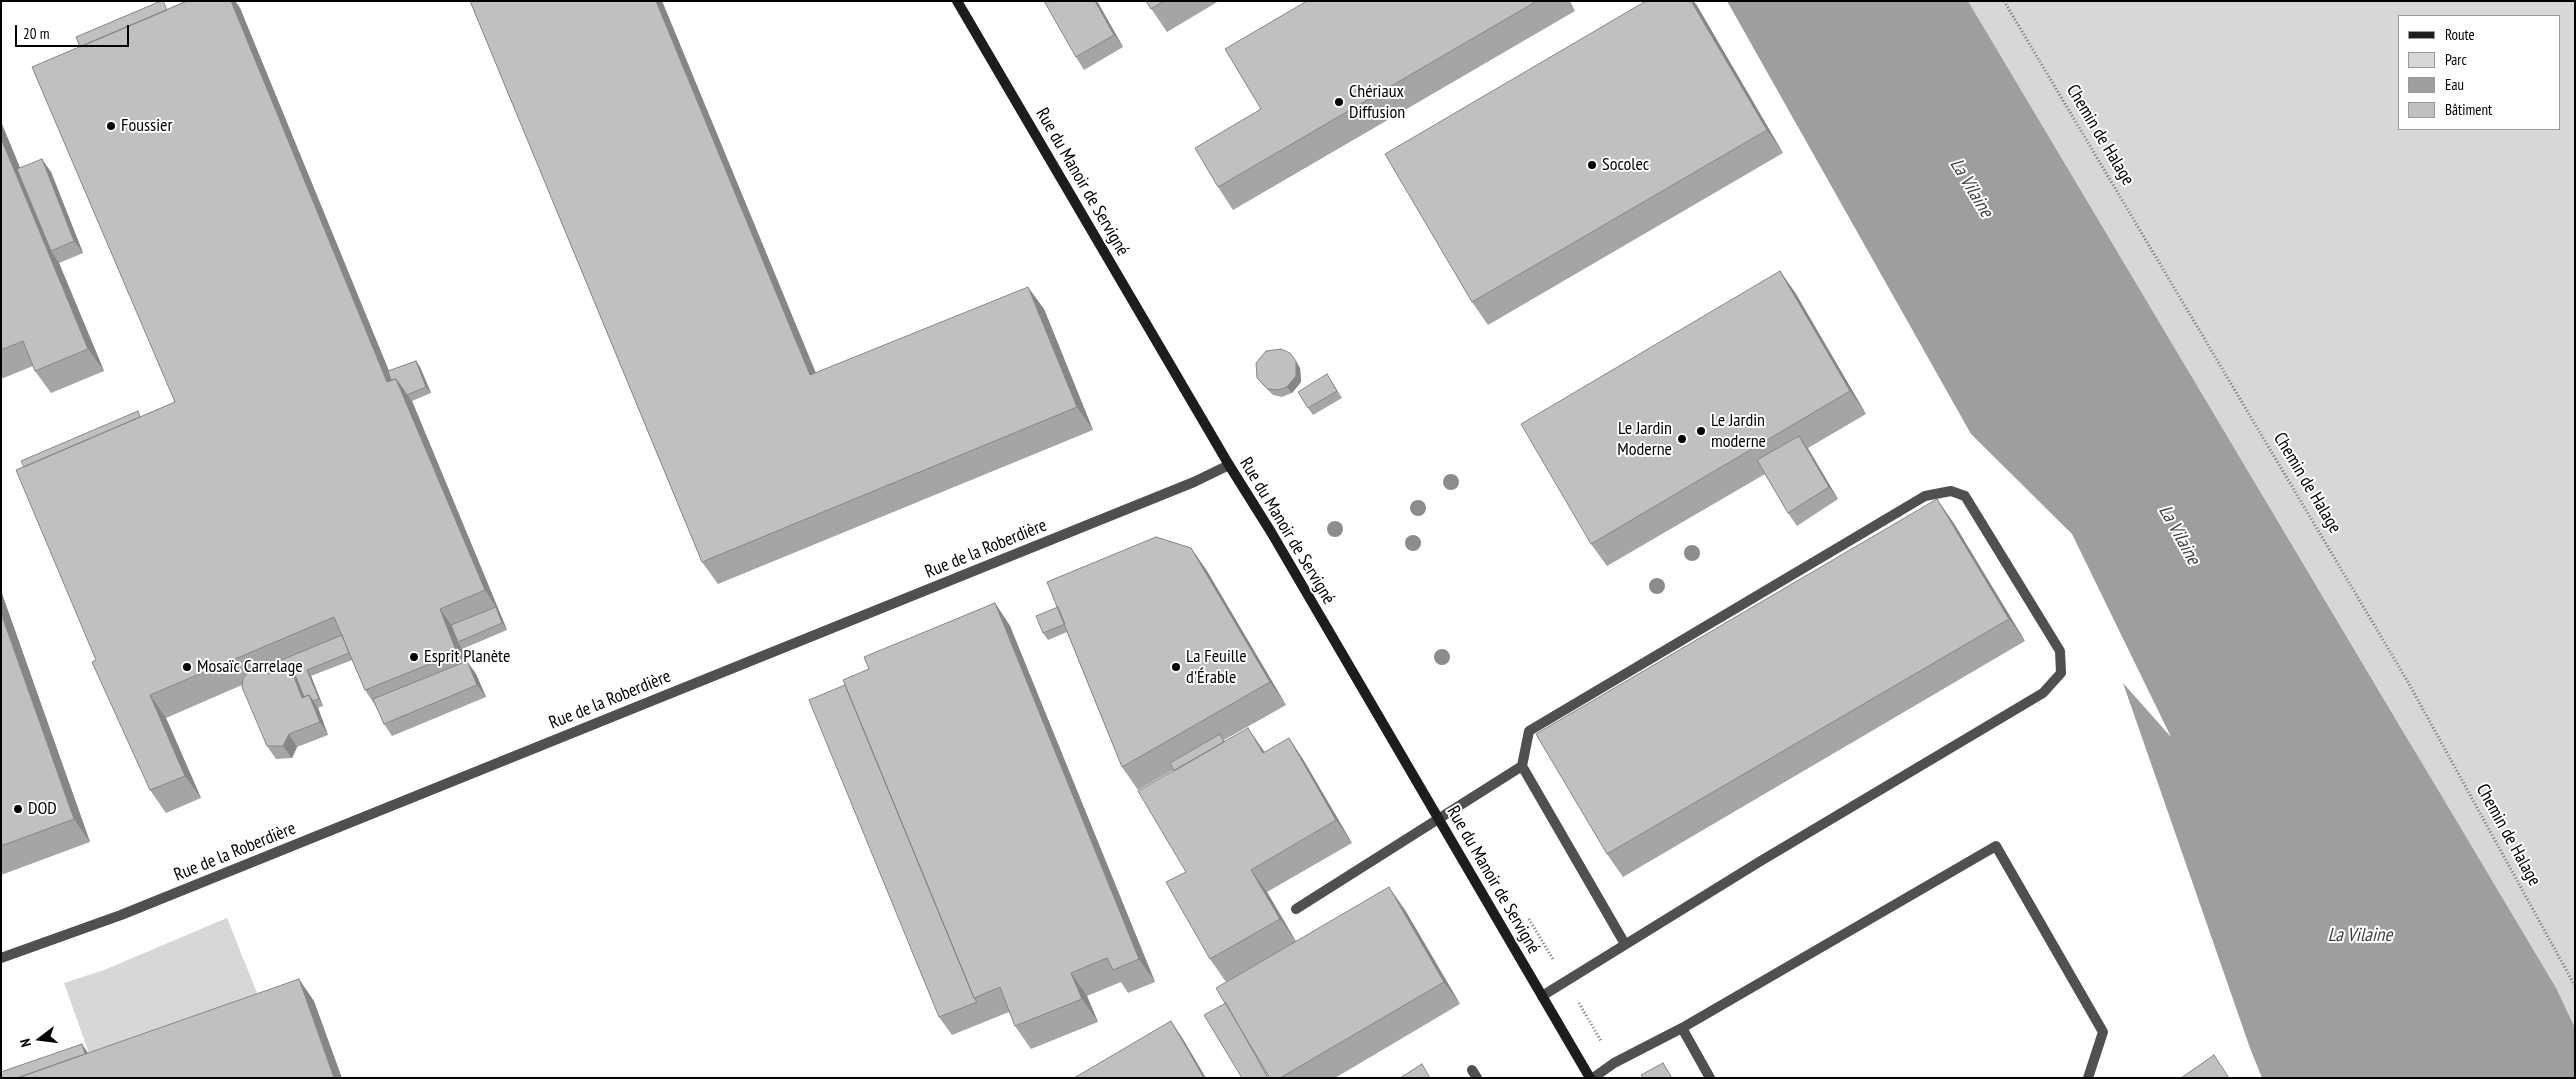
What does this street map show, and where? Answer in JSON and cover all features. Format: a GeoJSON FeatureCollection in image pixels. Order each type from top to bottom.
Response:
{"type":"FeatureCollection","features":[{"type":"Feature","properties":{"kind":"street","name":"Rue du Manoir de Servigné"},"geometry":{"type":"LineString","coordinates":[[957,1],[1228,465],[1271,532],[1591,1078]]}},
{"type":"Feature","properties":{"kind":"street","name":"Rue de la Roberdière"},"geometry":{"type":"LineString","coordinates":[[1,958],[121,915],[1194,482],[1228,465]]}},
{"type":"Feature","properties":{"kind":"street"},"geometry":{"type":"LineString","coordinates":[[1542,996],[1625,944],[2043,693],[2061,673],[2060,650],[1965,496],[1950,491],[1925,496],[1530,732],[1522,766],[1625,944]]}},
{"type":"Feature","properties":{"kind":"street"},"geometry":{"type":"LineString","coordinates":[[1296,909],[1522,766]]}},
{"type":"Feature","properties":{"kind":"street"},"geometry":{"type":"LineString","coordinates":[[1591,1078],[1614,1063],[1682,1028],[1996,846],[2103,1032],[2088,1078]]}},
{"type":"Feature","properties":{"kind":"street"},"geometry":{"type":"LineString","coordinates":[[1682,1028],[1710,1078]]}},
{"type":"Feature","properties":{"kind":"path","name":"Chemin de Halage"},"geometry":{"type":"LineString","coordinates":[[2004,1],[2403,673],[2575,986]]}},
{"type":"Feature","properties":{"kind":"green space"},"geometry":{"type":"Polygon","coordinates":[[[1968,1],[2575,1],[2575,1056],[2414,749],[1968,1]]]}},
{"type":"Feature","properties":{"kind":"green space"},"geometry":{"type":"Polygon","coordinates":[[[227,918],[267,1018],[90,1056],[64,983],[104,970],[227,918]]]}},
{"type":"Feature","properties":{"kind":"water","name":"La Vilaine"},"geometry":{"type":"Polygon","coordinates":[[[1727,1],[1968,1],[2556,988],[2575,1028],[2575,1078],[2262,1078],[2123,683],[2171,737],[2072,534],[1971,434],[1727,1]]]}},
{"type":"Feature","properties":{"kind":"building"},"geometry":{"type":"Polygon","coordinates":[[[163,1],[167,10],[80,47],[76,37],[163,1]]]}},
{"type":"Feature","properties":{"kind":"building"},"geometry":{"type":"Polygon","coordinates":[[[187,1],[231,1],[387,382],[396,379],[485,590],[440,609],[457,653],[365,690],[334,617],[150,695],[185,776],[150,790],[92,662],[96,660],[16,470],[175,402],[32,67],[187,1]]]}},
{"type":"Feature","properties":{"kind":"building"},"geometry":{"type":"Polygon","coordinates":[[[470,1],[656,1],[810,375],[1028,287],[1077,407],[702,562],[470,1]]]}},
{"type":"Feature","properties":{"kind":"building"},"geometry":{"type":"Polygon","coordinates":[[[1044,1],[1095,1],[1114,35],[1076,57],[1044,1]]]}},
{"type":"Feature","properties":{"kind":"building"},"geometry":{"type":"Polygon","coordinates":[[[1146,1],[1164,1],[1151,9],[1146,1]]]}},
{"type":"Feature","properties":{"kind":"building","name":"Chériaux Diffusion"},"geometry":{"type":"Polygon","coordinates":[[[1307,1],[1537,1],[1218,187],[1195,148],[1261,109],[1225,49],[1307,1]]]}},
{"type":"Feature","properties":{"kind":"building","name":"Socolec"},"geometry":{"type":"Polygon","coordinates":[[[1646,1],[1691,1],[1767,130],[1472,302],[1385,154],[1646,1]]]}},
{"type":"Feature","properties":{"kind":"building"},"geometry":{"type":"Polygon","coordinates":[[[1,138],[88,349],[35,371],[23,341],[1,350],[1,138]]]}},
{"type":"Feature","properties":{"kind":"building"},"geometry":{"type":"Polygon","coordinates":[[[42,159],[74,241],[51,251],[17,169],[42,159]]]}},
{"type":"Feature","properties":{"kind":"building","name":"Le Jardin moderne"},"geometry":{"type":"Polygon","coordinates":[[[1780,271],[1850,391],[1591,544],[1521,424],[1780,271]]]}},
{"type":"Feature","properties":{"kind":"building"},"geometry":{"type":"Polygon","coordinates":[[[1281,349],[1290,353],[1296,361],[1296,376],[1287,387],[1278,390],[1268,389],[1257,378],[1256,363],[1266,351],[1281,349]]]}},
{"type":"Feature","properties":{"kind":"building"},"geometry":{"type":"Polygon","coordinates":[[[416,361],[426,387],[407,395],[396,379],[391,380],[388,371],[416,361]]]}},
{"type":"Feature","properties":{"kind":"building"},"geometry":{"type":"Polygon","coordinates":[[[1327,374],[1337,391],[1308,408],[1298,392],[1327,374]]]}},
{"type":"Feature","properties":{"kind":"building"},"geometry":{"type":"Polygon","coordinates":[[[138,411],[140,417],[24,467],[21,461],[138,411]]]}},
{"type":"Feature","properties":{"kind":"building"},"geometry":{"type":"Polygon","coordinates":[[[1799,436],[1829,487],[1788,513],[1757,460],[1799,436]]]}},
{"type":"Feature","properties":{"kind":"building"},"geometry":{"type":"Polygon","coordinates":[[[1937,499],[2009,619],[1607,854],[1536,734],[1937,499]]]}},
{"type":"Feature","properties":{"kind":"building","name":"La Feuille d'Érable"},"geometry":{"type":"Polygon","coordinates":[[[1156,537],[1191,548],[1270,682],[1122,767],[1047,582],[1156,537]]]}},
{"type":"Feature","properties":{"kind":"building"},"geometry":{"type":"Polygon","coordinates":[[[995,603],[1139,959],[1113,970],[1107,958],[1071,973],[1082,999],[1015,1026],[1000,987],[974,998],[843,680],[869,669],[864,657],[995,603]]]}},
{"type":"Feature","properties":{"kind":"building"},"geometry":{"type":"Polygon","coordinates":[[[496,607],[502,623],[458,642],[451,625],[496,607]]]}},
{"type":"Feature","properties":{"kind":"building"},"geometry":{"type":"Polygon","coordinates":[[[1058,607],[1065,624],[1043,633],[1036,616],[1058,607]]]}},
{"type":"Feature","properties":{"kind":"building"},"geometry":{"type":"Polygon","coordinates":[[[1,613],[74,819],[1,846],[1,613]]]}},
{"type":"Feature","properties":{"kind":"building"},"geometry":{"type":"Polygon","coordinates":[[[342,635],[349,653],[307,670],[319,699],[313,701],[309,695],[304,697],[290,666],[270,674],[267,666],[342,635]]]}},
{"type":"Feature","properties":{"kind":"building"},"geometry":{"type":"Polygon","coordinates":[[[467,661],[477,685],[384,724],[373,699],[467,661]]]}},
{"type":"Feature","properties":{"kind":"building"},"geometry":{"type":"Polygon","coordinates":[[[290,666],[302,698],[309,695],[320,722],[289,734],[283,746],[267,746],[242,687],[243,678],[253,668],[261,669],[268,674],[290,666]]]}},
{"type":"Feature","properties":{"kind":"building"},"geometry":{"type":"Polygon","coordinates":[[[845,685],[977,1002],[939,1017],[809,700],[845,685]]]}},
{"type":"Feature","properties":{"kind":"building"},"geometry":{"type":"Polygon","coordinates":[[[1248,728],[1263,753],[1289,738],[1336,820],[1251,870],[1280,919],[1210,959],[1166,882],[1186,872],[1138,791],[1248,728]]]}},
{"type":"Feature","properties":{"kind":"building"},"geometry":{"type":"Polygon","coordinates":[[[1220,734],[1224,742],[1174,771],[1170,763],[1220,734]]]}},
{"type":"Feature","properties":{"kind":"building"},"geometry":{"type":"Polygon","coordinates":[[[1389,887],[1444,982],[1280,1078],[1270,1078],[1216,988],[1389,887]]]}},
{"type":"Feature","properties":{"kind":"building"},"geometry":{"type":"Polygon","coordinates":[[[299,979],[334,1078],[17,1078],[299,979]]]}},
{"type":"Feature","properties":{"kind":"building"},"geometry":{"type":"Polygon","coordinates":[[[1226,1003],[1268,1078],[1242,1078],[1204,1015],[1226,1003]]]}},
{"type":"Feature","properties":{"kind":"building"},"geometry":{"type":"Polygon","coordinates":[[[1171,1021],[1204,1078],[1074,1078],[1171,1021]]]}},
{"type":"Feature","properties":{"kind":"building"},"geometry":{"type":"Polygon","coordinates":[[[82,1044],[85,1054],[17,1078],[1,1078],[1,1072],[82,1044]]]}},
{"type":"Feature","properties":{"kind":"building"},"geometry":{"type":"Polygon","coordinates":[[[2214,1055],[2229,1078],[2181,1078],[2214,1055]]]}},
{"type":"Feature","properties":{"kind":"building"},"geometry":{"type":"Polygon","coordinates":[[[1663,1063],[1672,1078],[1643,1078],[1641,1075],[1663,1063]]]}},
{"type":"Feature","properties":{"kind":"building"},"geometry":{"type":"Polygon","coordinates":[[[1422,1064],[1430,1078],[1400,1078],[1422,1064]]]}},
{"type":"Feature","properties":{"kind":"place","name":"Chériaux Diffusion"},"geometry":{"type":"Point","coordinates":[1339,102]}},
{"type":"Feature","properties":{"kind":"place","name":"Foussier"},"geometry":{"type":"Point","coordinates":[111,126]}},
{"type":"Feature","properties":{"kind":"place","name":"Socolec"},"geometry":{"type":"Point","coordinates":[1592,165]}},
{"type":"Feature","properties":{"kind":"place","name":"Le Jardin moderne"},"geometry":{"type":"Point","coordinates":[1701,431]}},
{"type":"Feature","properties":{"kind":"place","name":"Le Jardin Moderne"},"geometry":{"type":"Point","coordinates":[1682,439]}},
{"type":"Feature","properties":{"kind":"place","name":"Esprit Planète"},"geometry":{"type":"Point","coordinates":[414,657]}},
{"type":"Feature","properties":{"kind":"place","name":"Mosaïc Carrelage"},"geometry":{"type":"Point","coordinates":[187,667]}},
{"type":"Feature","properties":{"kind":"place","name":"La Feuille d'Érable"},"geometry":{"type":"Point","coordinates":[1176,667]}},
{"type":"Feature","properties":{"kind":"place","name":"DOD"},"geometry":{"type":"Point","coordinates":[18,809]}}]}
